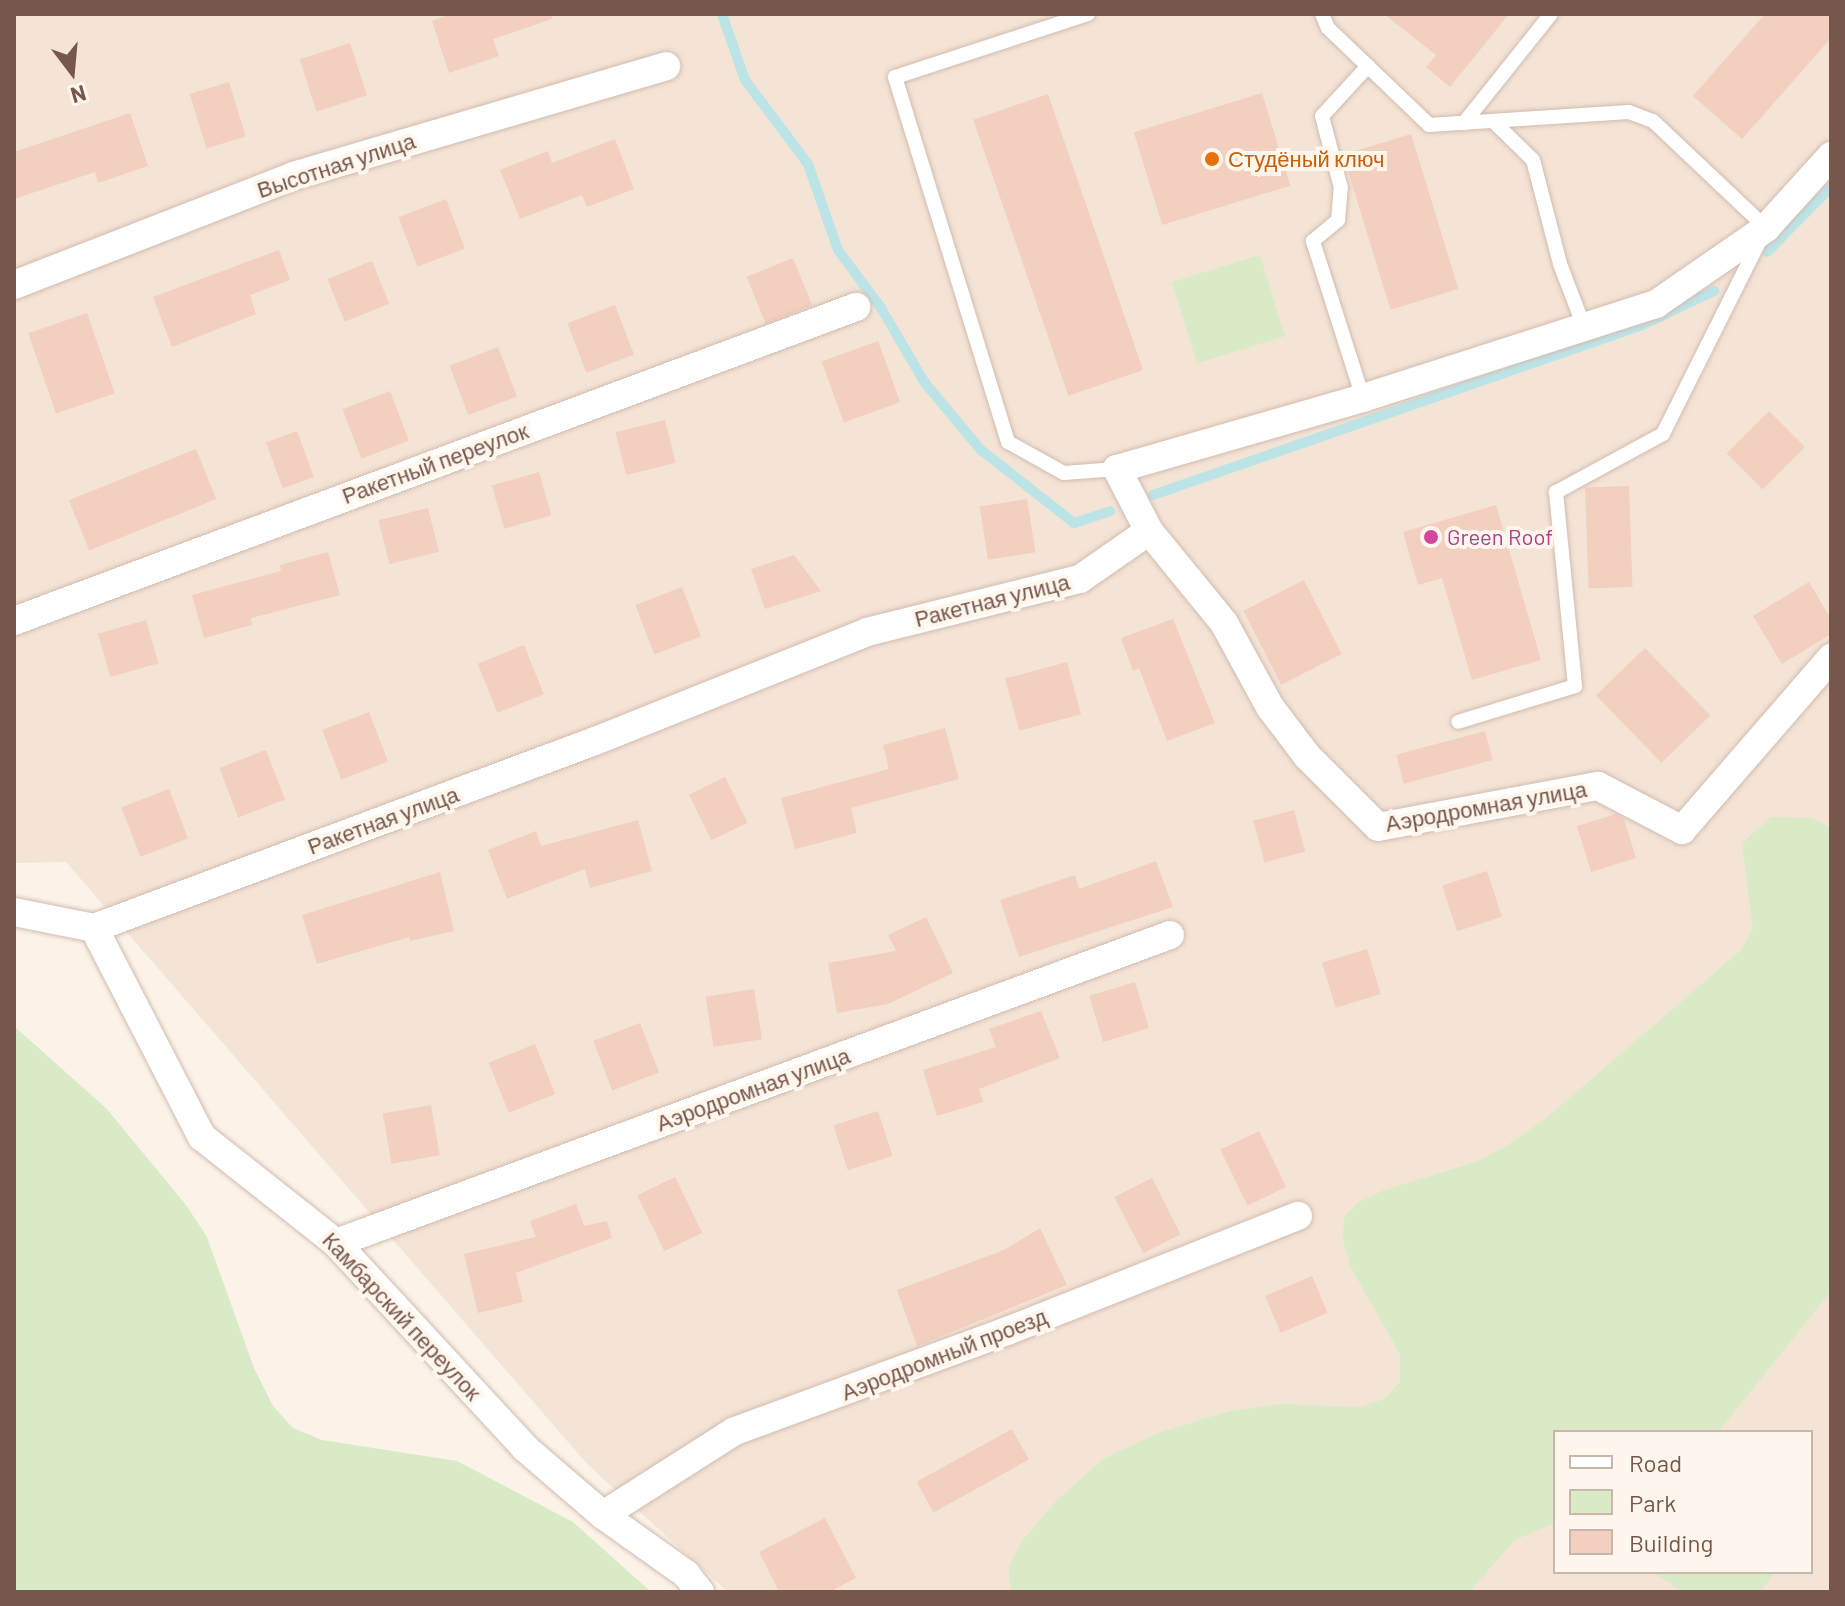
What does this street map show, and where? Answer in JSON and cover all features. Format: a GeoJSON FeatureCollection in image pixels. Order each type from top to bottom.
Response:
{"type":"FeatureCollection","features":[{"type":"Feature","properties":{"kind":"street","name":"Высотная улица"},"geometry":{"type":"LineString","coordinates":[[14,285],[293,176],[666,66]]}},
{"type":"Feature","properties":{"kind":"street"},"geometry":{"type":"LineString","coordinates":[[1149,531],[1117,469],[1363,398],[1656,304],[1766,228],[1831,156]]}},
{"type":"Feature","properties":{"kind":"street","name":"Ракетный переулок"},"geometry":{"type":"LineString","coordinates":[[14,621],[856,307]]}},
{"type":"Feature","properties":{"kind":"street","name":"Аэродромная улица"},"geometry":{"type":"LineString","coordinates":[[1149,531],[1224,623],[1270,707],[1307,756],[1378,827],[1598,786],[1682,830],[1831,658]]}},
{"type":"Feature","properties":{"kind":"street","name":"Ракетная улица"},"geometry":{"type":"LineString","coordinates":[[94,928],[595,741],[867,632],[1080,579],[1149,531]]}},
{"type":"Feature","properties":{"kind":"street"},"geometry":{"type":"LineString","coordinates":[[14,912],[94,928]]}},
{"type":"Feature","properties":{"kind":"street","name":"Камбарский переулок"},"geometry":{"type":"LineString","coordinates":[[94,928],[202,1137],[336,1243],[525,1448],[603,1515],[686,1574],[700,1592]]}},
{"type":"Feature","properties":{"kind":"street","name":"Аэродромная улица"},"geometry":{"type":"LineString","coordinates":[[336,1243],[1170,935]]}},
{"type":"Feature","properties":{"kind":"street","name":"Аэродромный проезд"},"geometry":{"type":"LineString","coordinates":[[603,1515],[735,1431],[1007,1331],[1298,1216]]}},
{"type":"Feature","properties":{"kind":"lane"},"geometry":{"type":"LineString","coordinates":[[1088,14],[895,77],[1008,442],[1064,473],[1117,469]]}},
{"type":"Feature","properties":{"kind":"lane"},"geometry":{"type":"LineString","coordinates":[[1322,14],[1328,28],[1429,125],[1629,112],[1653,121],[1766,228],[1663,434],[1556,492],[1575,686],[1458,722]]}},
{"type":"Feature","properties":{"kind":"lane"},"geometry":{"type":"LineString","coordinates":[[1464,123],[1551,14]]}},
{"type":"Feature","properties":{"kind":"lane"},"geometry":{"type":"LineString","coordinates":[[1363,398],[1313,241],[1338,220],[1341,188],[1322,116],[1368,66]]}},
{"type":"Feature","properties":{"kind":"lane"},"geometry":{"type":"LineString","coordinates":[[1494,122],[1533,160],[1560,264],[1584,327]]}},
{"type":"Feature","properties":{"kind":"shaded area"},"geometry":{"type":"Polygon","coordinates":[[[14,14],[1831,14],[1831,1592],[728,1592],[587,1464],[66,862],[14,863],[14,14]]]}},
{"type":"Feature","properties":{"kind":"green space"},"geometry":{"type":"Polygon","coordinates":[[[1260,255],[1285,336],[1197,363],[1172,282],[1260,255]]]}},
{"type":"Feature","properties":{"kind":"green space"},"geometry":{"type":"Polygon","coordinates":[[[1771,817],[1812,818],[1831,828],[1831,1291],[1720,1430],[1553,1430],[1553,1524],[1515,1540],[1469,1592],[1010,1592],[1009,1566],[1023,1540],[1054,1503],[1103,1459],[1158,1433],[1230,1411],[1280,1404],[1360,1407],[1384,1399],[1400,1382],[1400,1354],[1351,1268],[1343,1240],[1344,1217],[1359,1202],[1384,1190],[1476,1162],[1506,1146],[1544,1120],[1741,950],[1753,929],[1742,843],[1771,817]]]}},
{"type":"Feature","properties":{"kind":"green space"},"geometry":{"type":"Polygon","coordinates":[[[14,1026],[107,1109],[186,1205],[207,1237],[254,1368],[273,1406],[293,1428],[322,1440],[457,1461],[573,1522],[651,1592],[14,1592],[14,1026]]]}},
{"type":"Feature","properties":{"kind":"green space"},"geometry":{"type":"Polygon","coordinates":[[[1656,1574],[1774,1574],[1760,1592],[1683,1592],[1656,1574]]]}},
{"type":"Feature","properties":{"kind":"building"},"geometry":{"type":"Polygon","coordinates":[[[451,14],[552,14],[552,19],[493,39],[499,56],[449,73],[432,21],[451,14]]]}},
{"type":"Feature","properties":{"kind":"building"},"geometry":{"type":"Polygon","coordinates":[[[1384,14],[1509,14],[1450,87],[1426,67],[1436,55],[1384,14]]]}},
{"type":"Feature","properties":{"kind":"building"},"geometry":{"type":"Polygon","coordinates":[[[1765,14],[1831,14],[1831,38],[1742,139],[1693,96],[1765,14]]]}},
{"type":"Feature","properties":{"kind":"building"},"geometry":{"type":"Polygon","coordinates":[[[350,43],[367,95],[317,112],[300,59],[350,43]]]}},
{"type":"Feature","properties":{"kind":"building"},"geometry":{"type":"Polygon","coordinates":[[[229,82],[246,137],[206,148],[190,94],[229,82]]]}},
{"type":"Feature","properties":{"kind":"building","name":"Студёный ключ"},"geometry":{"type":"Polygon","coordinates":[[[1262,93],[1290,186],[1162,225],[1134,132],[1262,93]]]}},
{"type":"Feature","properties":{"kind":"building"},"geometry":{"type":"Polygon","coordinates":[[[1048,94],[1143,370],[1068,396],[973,120],[1048,94]]]}},
{"type":"Feature","properties":{"kind":"building"},"geometry":{"type":"Polygon","coordinates":[[[130,113],[148,166],[98,183],[95,172],[14,199],[14,152],[130,113]]]}},
{"type":"Feature","properties":{"kind":"building"},"geometry":{"type":"Polygon","coordinates":[[[1411,134],[1458,289],[1390,310],[1343,155],[1411,134]]]}},
{"type":"Feature","properties":{"kind":"building"},"geometry":{"type":"Polygon","coordinates":[[[615,139],[634,189],[587,207],[582,195],[520,219],[500,170],[548,151],[552,163],[615,139]]]}},
{"type":"Feature","properties":{"kind":"building"},"geometry":{"type":"Polygon","coordinates":[[[446,199],[465,248],[417,267],[398,217],[446,199]]]}},
{"type":"Feature","properties":{"kind":"building"},"geometry":{"type":"Polygon","coordinates":[[[279,250],[290,280],[250,295],[256,314],[172,347],[153,297],[279,250]]]}},
{"type":"Feature","properties":{"kind":"building"},"geometry":{"type":"Polygon","coordinates":[[[793,258],[812,305],[766,324],[747,277],[793,258]]]}},
{"type":"Feature","properties":{"kind":"building"},"geometry":{"type":"Polygon","coordinates":[[[372,261],[389,304],[345,322],[327,279],[372,261]]]}},
{"type":"Feature","properties":{"kind":"building"},"geometry":{"type":"Polygon","coordinates":[[[615,305],[634,354],[586,373],[567,323],[615,305]]]}},
{"type":"Feature","properties":{"kind":"building"},"geometry":{"type":"Polygon","coordinates":[[[87,313],[115,393],[56,414],[28,333],[87,313]]]}},
{"type":"Feature","properties":{"kind":"building"},"geometry":{"type":"Polygon","coordinates":[[[878,341],[900,402],[844,423],[822,362],[878,341]]]}},
{"type":"Feature","properties":{"kind":"building"},"geometry":{"type":"Polygon","coordinates":[[[498,347],[517,396],[468,415],[449,366],[498,347]]]}},
{"type":"Feature","properties":{"kind":"building"},"geometry":{"type":"Polygon","coordinates":[[[390,391],[409,440],[361,459],[342,409],[390,391]]]}},
{"type":"Feature","properties":{"kind":"building"},"geometry":{"type":"Polygon","coordinates":[[[1769,411],[1805,447],[1763,489],[1727,453],[1769,411]]]}},
{"type":"Feature","properties":{"kind":"building"},"geometry":{"type":"Polygon","coordinates":[[[665,420],[676,463],[626,475],[616,432],[665,420]]]}},
{"type":"Feature","properties":{"kind":"building"},"geometry":{"type":"Polygon","coordinates":[[[297,431],[314,477],[283,488],[266,442],[297,431]]]}},
{"type":"Feature","properties":{"kind":"building"},"geometry":{"type":"Polygon","coordinates":[[[196,449],[216,499],[89,550],[69,500],[196,449]]]}},
{"type":"Feature","properties":{"kind":"building"},"geometry":{"type":"Polygon","coordinates":[[[539,472],[551,515],[504,529],[492,486],[539,472]]]}},
{"type":"Feature","properties":{"kind":"building"},"geometry":{"type":"Polygon","coordinates":[[[1629,486],[1633,587],[1589,588],[1585,488],[1629,486]]]}},
{"type":"Feature","properties":{"kind":"building"},"geometry":{"type":"Polygon","coordinates":[[[1027,499],[1035,552],[988,560],[980,507],[1027,499]]]}},
{"type":"Feature","properties":{"kind":"building"},"geometry":{"type":"Polygon","coordinates":[[[1496,505],[1541,660],[1472,680],[1442,578],[1418,585],[1403,532],[1496,505]]]}},
{"type":"Feature","properties":{"kind":"building"},"geometry":{"type":"Polygon","coordinates":[[[428,508],[439,552],[389,564],[379,520],[428,508]]]}},
{"type":"Feature","properties":{"kind":"building"},"geometry":{"type":"Polygon","coordinates":[[[328,552],[340,595],[251,618],[252,625],[204,638],[192,595],[281,571],[280,565],[328,552]]]}},
{"type":"Feature","properties":{"kind":"building"},"geometry":{"type":"Polygon","coordinates":[[[794,555],[821,591],[765,609],[751,569],[794,555]]]}},
{"type":"Feature","properties":{"kind":"building"},"geometry":{"type":"Polygon","coordinates":[[[1304,580],[1342,654],[1281,685],[1243,611],[1304,580]]]}},
{"type":"Feature","properties":{"kind":"building"},"geometry":{"type":"Polygon","coordinates":[[[1809,582],[1831,619],[1831,634],[1782,664],[1753,616],[1809,582]]]}},
{"type":"Feature","properties":{"kind":"building"},"geometry":{"type":"Polygon","coordinates":[[[682,587],[701,636],[654,654],[635,605],[682,587]]]}},
{"type":"Feature","properties":{"kind":"building"},"geometry":{"type":"Polygon","coordinates":[[[1173,619],[1215,723],[1167,741],[1139,668],[1133,671],[1121,638],[1173,619]]]}},
{"type":"Feature","properties":{"kind":"building"},"geometry":{"type":"Polygon","coordinates":[[[146,620],[158,663],[110,677],[98,634],[146,620]]]}},
{"type":"Feature","properties":{"kind":"building"},"geometry":{"type":"Polygon","coordinates":[[[524,645],[544,694],[497,713],[478,664],[524,645]]]}},
{"type":"Feature","properties":{"kind":"building"},"geometry":{"type":"Polygon","coordinates":[[[1645,648],[1710,716],[1661,763],[1596,695],[1645,648]]]}},
{"type":"Feature","properties":{"kind":"building"},"geometry":{"type":"Polygon","coordinates":[[[1067,662],[1081,714],[1019,731],[1005,679],[1067,662]]]}},
{"type":"Feature","properties":{"kind":"building"},"geometry":{"type":"Polygon","coordinates":[[[369,712],[388,761],[341,779],[322,730],[369,712]]]}},
{"type":"Feature","properties":{"kind":"building"},"geometry":{"type":"Polygon","coordinates":[[[945,728],[959,779],[851,808],[857,833],[795,849],[781,798],[889,769],[883,745],[945,728]]]}},
{"type":"Feature","properties":{"kind":"building"},"geometry":{"type":"Polygon","coordinates":[[[1485,731],[1493,760],[1404,784],[1396,755],[1485,731]]]}},
{"type":"Feature","properties":{"kind":"building"},"geometry":{"type":"Polygon","coordinates":[[[266,750],[285,799],[238,817],[219,768],[266,750]]]}},
{"type":"Feature","properties":{"kind":"building"},"geometry":{"type":"Polygon","coordinates":[[[725,777],[747,823],[711,840],[689,795],[725,777]]]}},
{"type":"Feature","properties":{"kind":"building"},"geometry":{"type":"Polygon","coordinates":[[[169,789],[188,838],[140,857],[121,807],[169,789]]]}},
{"type":"Feature","properties":{"kind":"building"},"geometry":{"type":"Polygon","coordinates":[[[1294,810],[1305,852],[1265,862],[1253,821],[1294,810]]]}},
{"type":"Feature","properties":{"kind":"building"},"geometry":{"type":"Polygon","coordinates":[[[1616,814],[1624,819],[1636,858],[1591,872],[1577,826],[1616,814]]]}},
{"type":"Feature","properties":{"kind":"building"},"geometry":{"type":"Polygon","coordinates":[[[638,820],[652,871],[590,888],[585,869],[507,899],[488,850],[536,831],[541,846],[638,820]]]}},
{"type":"Feature","properties":{"kind":"building"},"geometry":{"type":"Polygon","coordinates":[[[1156,861],[1173,907],[1019,957],[1000,900],[1075,875],[1079,889],[1156,861]]]}},
{"type":"Feature","properties":{"kind":"building"},"geometry":{"type":"Polygon","coordinates":[[[1487,871],[1502,917],[1457,931],[1442,886],[1487,871]]]}},
{"type":"Feature","properties":{"kind":"building"},"geometry":{"type":"Polygon","coordinates":[[[440,872],[454,931],[410,941],[409,937],[317,964],[302,915],[440,872]]]}},
{"type":"Feature","properties":{"kind":"building"},"geometry":{"type":"Polygon","coordinates":[[[926,917],[953,973],[888,1004],[837,1013],[828,963],[896,951],[888,935],[926,917]]]}},
{"type":"Feature","properties":{"kind":"building"},"geometry":{"type":"Polygon","coordinates":[[[1367,949],[1381,994],[1336,1008],[1322,963],[1367,949]]]}},
{"type":"Feature","properties":{"kind":"building"},"geometry":{"type":"Polygon","coordinates":[[[1135,982],[1149,1028],[1103,1042],[1089,996],[1135,982]]]}},
{"type":"Feature","properties":{"kind":"building"},"geometry":{"type":"Polygon","coordinates":[[[754,989],[762,1039],[714,1047],[706,997],[754,989]]]}},
{"type":"Feature","properties":{"kind":"building"},"geometry":{"type":"Polygon","coordinates":[[[1041,1011],[1060,1058],[979,1089],[983,1102],[937,1116],[923,1070],[996,1047],[989,1029],[1041,1011]]]}},
{"type":"Feature","properties":{"kind":"building"},"geometry":{"type":"Polygon","coordinates":[[[640,1023],[659,1072],[612,1090],[593,1041],[640,1023]]]}},
{"type":"Feature","properties":{"kind":"building"},"geometry":{"type":"Polygon","coordinates":[[[535,1044],[555,1094],[509,1113],[489,1063],[535,1044]]]}},
{"type":"Feature","properties":{"kind":"building"},"geometry":{"type":"Polygon","coordinates":[[[431,1105],[440,1155],[392,1164],[383,1114],[431,1105]]]}},
{"type":"Feature","properties":{"kind":"building"},"geometry":{"type":"Polygon","coordinates":[[[878,1111],[893,1156],[848,1170],[833,1126],[878,1111]]]}},
{"type":"Feature","properties":{"kind":"building"},"geometry":{"type":"Polygon","coordinates":[[[1259,1131],[1286,1187],[1248,1206],[1220,1150],[1259,1131]]]}},
{"type":"Feature","properties":{"kind":"building"},"geometry":{"type":"Polygon","coordinates":[[[675,1177],[702,1233],[664,1251],[637,1195],[675,1177]]]}},
{"type":"Feature","properties":{"kind":"building"},"geometry":{"type":"Polygon","coordinates":[[[1152,1178],[1181,1234],[1143,1253],[1115,1197],[1152,1178]]]}},
{"type":"Feature","properties":{"kind":"building"},"geometry":{"type":"Polygon","coordinates":[[[576,1204],[584,1226],[607,1221],[612,1238],[516,1273],[523,1302],[478,1313],[464,1254],[536,1237],[530,1221],[576,1204]]]}},
{"type":"Feature","properties":{"kind":"building"},"geometry":{"type":"Polygon","coordinates":[[[1040,1228],[1067,1285],[917,1346],[897,1290],[1004,1250],[1040,1228]]]}},
{"type":"Feature","properties":{"kind":"building"},"geometry":{"type":"Polygon","coordinates":[[[1312,1276],[1328,1313],[1281,1333],[1265,1296],[1312,1276]]]}},
{"type":"Feature","properties":{"kind":"building"},"geometry":{"type":"Polygon","coordinates":[[[1012,1429],[1029,1460],[934,1512],[917,1482],[1012,1429]]]}},
{"type":"Feature","properties":{"kind":"building"},"geometry":{"type":"Polygon","coordinates":[[[825,1518],[856,1578],[829,1592],[779,1592],[759,1552],[825,1518]]]}},
{"type":"Feature","properties":{"kind":"waterway"},"geometry":{"type":"LineString","coordinates":[[722,14],[745,80],[808,164],[838,250],[881,308],[925,383],[980,449],[1074,523],[1110,511]]}},
{"type":"Feature","properties":{"kind":"waterway"},"geometry":{"type":"LineString","coordinates":[[1767,252],[1831,187]]}},
{"type":"Feature","properties":{"kind":"waterway"},"geometry":{"type":"LineString","coordinates":[[1153,495],[1640,326],[1714,291]]}},
{"type":"Feature","properties":{"kind":"place","name":"Студёный ключ"},"geometry":{"type":"Point","coordinates":[1212,159]}},
{"type":"Feature","properties":{"kind":"place","name":"Green Roof"},"geometry":{"type":"Point","coordinates":[1431,537]}}]}
